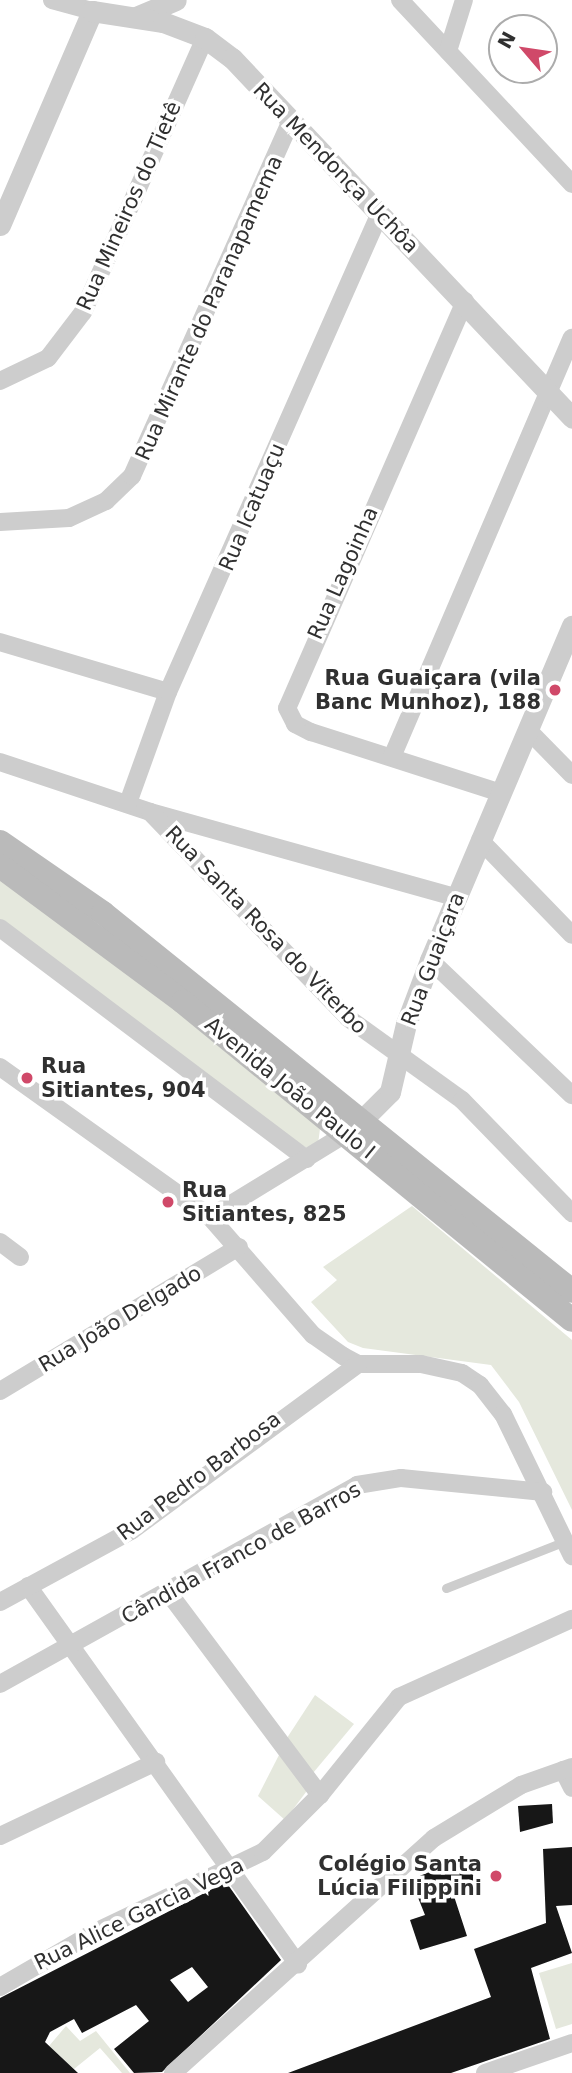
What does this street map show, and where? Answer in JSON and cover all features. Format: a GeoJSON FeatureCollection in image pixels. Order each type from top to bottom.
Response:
{"type":"FeatureCollection","features":[{"type":"Feature","properties":{"kind":"main road","name":"Avenida João Paulo I"},"geometry":{"type":"LineString","coordinates":[[0,842],[83,897],[356,1128],[572,1320]]}},
{"type":"Feature","properties":{"kind":"main road","name":"Avenida João Paulo I"},"geometry":{"type":"LineString","coordinates":[[0,866],[572,1291]]}},
{"type":"Feature","properties":{"kind":"street","name":"Rua Mendonça Uchôa"},"geometry":{"type":"LineString","coordinates":[[52,0],[92,11],[136,17],[205,38],[291,120],[465,301],[572,418]]}},
{"type":"Feature","properties":{"kind":"street"},"geometry":{"type":"LineString","coordinates":[[136,17],[176,0]]}},
{"type":"Feature","properties":{"kind":"street"},"geometry":{"type":"LineString","coordinates":[[400,0],[572,184]]}},
{"type":"Feature","properties":{"kind":"street"},"geometry":{"type":"LineString","coordinates":[[448,51],[464,0]]}},
{"type":"Feature","properties":{"kind":"street"},"geometry":{"type":"LineString","coordinates":[[0,225],[92,11]]}},
{"type":"Feature","properties":{"kind":"street","name":"Rua Mineiros do Tietê"},"geometry":{"type":"LineString","coordinates":[[0,381],[48,358],[83,312],[205,38]]}},
{"type":"Feature","properties":{"kind":"street","name":"Rua Mirante do Paranapamema"},"geometry":{"type":"LineString","coordinates":[[0,522],[69,517],[106,501],[132,476],[291,120]]}},
{"type":"Feature","properties":{"kind":"street","name":"Rua Icatuaçu"},"geometry":{"type":"LineString","coordinates":[[128,803],[168,692],[380,213]]}},
{"type":"Feature","properties":{"kind":"street","name":"Rua Lagoinha"},"geometry":{"type":"LineString","coordinates":[[465,301],[286,708],[302,728],[501,793]]}},
{"type":"Feature","properties":{"kind":"street"},"geometry":{"type":"LineString","coordinates":[[392,757],[572,338]]}},
{"type":"Feature","properties":{"kind":"street","name":"Rua Guaiçara"},"geometry":{"type":"LineString","coordinates":[[210,1217],[356,1128],[390,1092],[402,1059],[406,1024],[430,960],[572,626]]}},
{"type":"Feature","properties":{"kind":"street"},"geometry":{"type":"LineString","coordinates":[[0,642],[168,692]]}},
{"type":"Feature","properties":{"kind":"street"},"geometry":{"type":"LineString","coordinates":[[528,730],[572,775]]}},
{"type":"Feature","properties":{"kind":"street"},"geometry":{"type":"LineString","coordinates":[[0,762],[150,812],[457,898]]}},
{"type":"Feature","properties":{"kind":"street","name":"Rua Santa Rosa do Viterbo"},"geometry":{"type":"LineString","coordinates":[[150,812],[348,1018],[462,1100],[572,1213]]}},
{"type":"Feature","properties":{"kind":"street"},"geometry":{"type":"LineString","coordinates":[[480,840],[572,935]]}},
{"type":"Feature","properties":{"kind":"street"},"geometry":{"type":"LineString","coordinates":[[0,928],[307,1159]]}},
{"type":"Feature","properties":{"kind":"street"},"geometry":{"type":"LineString","coordinates":[[430,960],[572,1095]]}},
{"type":"Feature","properties":{"kind":"street"},"geometry":{"type":"LineString","coordinates":[[0,1067],[210,1217],[239,1247],[313,1335],[358,1364],[421,1364],[462,1373],[480,1385],[503,1414],[543,1492],[568,1549]]}},
{"type":"Feature","properties":{"kind":"street"},"geometry":{"type":"LineString","coordinates":[[0,1242],[20,1257]]}},
{"type":"Feature","properties":{"kind":"street","name":"Rua João Delgado"},"geometry":{"type":"LineString","coordinates":[[0,1391],[239,1247]]}},
{"type":"Feature","properties":{"kind":"street","name":"Rua Pedro Barbosa"},"geometry":{"type":"LineString","coordinates":[[0,1602],[131,1531],[358,1364]]}},
{"type":"Feature","properties":{"kind":"street","name":"Cândida Franco de Barros"},"geometry":{"type":"LineString","coordinates":[[0,1684],[71,1650],[357,1485],[401,1478],[543,1492]]}},
{"type":"Feature","properties":{"kind":"street"},"geometry":{"type":"LineString","coordinates":[[28,1586],[71,1650],[156,1762],[298,1964]]}},
{"type":"Feature","properties":{"kind":"street"},"geometry":{"type":"LineString","coordinates":[[168,1592],[320,1795]]}},
{"type":"Feature","properties":{"kind":"street","name":"Rua Alice Garcia Vega"},"geometry":{"type":"LineString","coordinates":[[0,1987],[95,1932],[233,1871],[263,1853],[320,1795],[399,1697],[572,1619]]}},
{"type":"Feature","properties":{"kind":"street"},"geometry":{"type":"LineString","coordinates":[[0,1836],[156,1762]]}},
{"type":"Feature","properties":{"kind":"street"},"geometry":{"type":"LineString","coordinates":[[173,2073],[298,1964],[434,1838],[521,1785],[567,1768],[572,1788]]}},
{"type":"Feature","properties":{"kind":"street"},"geometry":{"type":"LineString","coordinates":[[485,2073],[572,2043]]}},
{"type":"Feature","properties":{"kind":"lane"},"geometry":{"type":"LineString","coordinates":[[446,1588],[568,1549]]}},
{"type":"Feature","properties":{"kind":"shaded area"},"geometry":{"type":"Polygon","coordinates":[[[0,876],[321,1121],[318,1144],[307,1148],[296,1142],[0,920],[0,876]]]}},
{"type":"Feature","properties":{"kind":"shaded area"},"geometry":{"type":"Polygon","coordinates":[[[412,1206],[572,1340],[572,1510],[519,1402],[491,1365],[363,1348],[348,1342],[311,1302],[337,1280],[323,1267],[412,1206]]]}},
{"type":"Feature","properties":{"kind":"shaded area"},"geometry":{"type":"Polygon","coordinates":[[[315,1695],[354,1724],[313,1773],[285,1741],[315,1695]]]}},
{"type":"Feature","properties":{"kind":"shaded area"},"geometry":{"type":"Polygon","coordinates":[[[279,1755],[309,1788],[285,1820],[258,1796],[279,1755]]]}},
{"type":"Feature","properties":{"kind":"shaded area"},"geometry":{"type":"Polygon","coordinates":[[[572,1963],[572,2024],[556,2029],[539,1973],[572,1963]]]}},
{"type":"Feature","properties":{"kind":"shaded area"},"geometry":{"type":"Polygon","coordinates":[[[66,2026],[80,2041],[96,2031],[130,2073],[122,2073],[100,2048],[74,2069],[49,2046],[66,2026]]]}},
{"type":"Feature","properties":{"kind":"building"},"geometry":{"type":"Polygon","coordinates":[[[552,1804],[553,1823],[520,1832],[518,1806],[552,1804]]]}},
{"type":"Feature","properties":{"kind":"building"},"geometry":{"type":"Polygon","coordinates":[[[572,1847],[572,1905],[556,1906],[572,1953],[531,1968],[550,2039],[451,2073],[288,2073],[491,1997],[474,1949],[546,1923],[543,1849],[572,1847]]]}},
{"type":"Feature","properties":{"kind":"building"},"geometry":{"type":"Polygon","coordinates":[[[465,1855],[475,1880],[452,1890],[467,1936],[420,1950],[410,1920],[425,1915],[411,1880],[465,1855]]]}},
{"type":"Feature","properties":{"kind":"building"},"geometry":{"type":"Polygon","coordinates":[[[226,1882],[281,1960],[162,2072],[134,2073],[114,2049],[149,2021],[136,2005],[82,2033],[74,2019],[50,2032],[45,2042],[78,2073],[0,2073],[0,1998],[226,1882]],[[192,1967],[170,1980],[188,2002],[208,1987],[192,1967]]]}},
{"type":"Feature","properties":{"kind":"place","name":"Rua Guaiçara (vila Banc Munhoz), 188"},"geometry":{"type":"Point","coordinates":[555,690]}},
{"type":"Feature","properties":{"kind":"place","name":"Rua Sitiantes, 904"},"geometry":{"type":"Point","coordinates":[27,1078]}},
{"type":"Feature","properties":{"kind":"place","name":"Rua Sitiantes, 825"},"geometry":{"type":"Point","coordinates":[168,1202]}},
{"type":"Feature","properties":{"kind":"place","name":"Colégio Santa Lúcia Filippini"},"geometry":{"type":"Point","coordinates":[496,1876]}}]}
